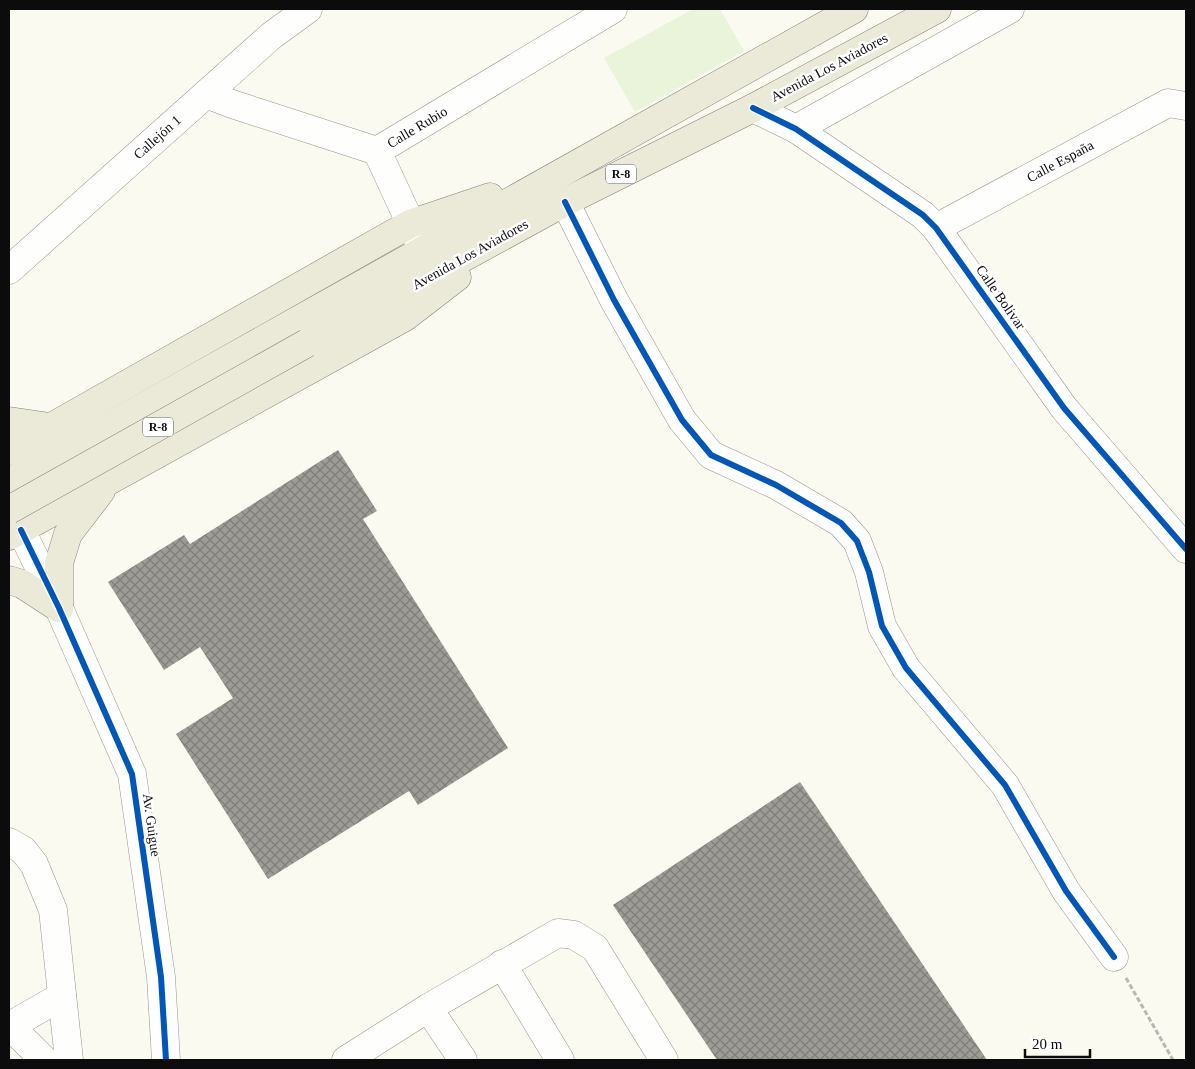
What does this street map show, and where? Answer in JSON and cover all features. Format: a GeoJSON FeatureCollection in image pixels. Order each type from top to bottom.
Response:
{"type":"FeatureCollection","features":[{"type":"Feature","properties":{"kind":"main road","name":"Avenida Los Aviadores"},"geometry":{"type":"LineString","coordinates":[[11,527],[423,250],[854,9]]}},
{"type":"Feature","properties":{"kind":"main road","name":"Avenida Los Aviadores"},"geometry":{"type":"LineString","coordinates":[[9,482],[301,332],[519,227],[753,108],[937,9]]}},
{"type":"Feature","properties":{"kind":"main road"},"geometry":{"type":"LineString","coordinates":[[9,451],[410,224],[551,177]]}},
{"type":"Feature","properties":{"kind":"main road","name":"R-8"},"geometry":{"type":"LineString","coordinates":[[11,527],[110,480],[405,317],[519,227]]}},
{"type":"Feature","properties":{"kind":"main road"},"geometry":{"type":"LineString","coordinates":[[9,421],[50,428]]}},
{"type":"Feature","properties":{"kind":"main road"},"geometry":{"type":"LineString","coordinates":[[60,608],[59,563],[68,534],[110,480]]}},
{"type":"Feature","properties":{"kind":"main road"},"geometry":{"type":"LineString","coordinates":[[9,580],[22,584],[60,608]]}},
{"type":"Feature","properties":{"kind":"street","name":"Callejón 1"},"geometry":{"type":"LineString","coordinates":[[9,270],[271,36],[308,9]]}},
{"type":"Feature","properties":{"kind":"street","name":"Calle Rubio"},"geometry":{"type":"LineString","coordinates":[[206,94],[377,151],[613,9]]}},
{"type":"Feature","properties":{"kind":"street"},"geometry":{"type":"LineString","coordinates":[[796,129],[1010,9]]}},
{"type":"Feature","properties":{"kind":"street","name":"Calle España"},"geometry":{"type":"LineString","coordinates":[[936,228],[1168,103],[1186,106]]}},
{"type":"Feature","properties":{"kind":"street","name":"Calle Bolivar"},"geometry":{"type":"LineString","coordinates":[[753,108],[796,129],[923,214],[936,228],[1064,408],[1186,549]]}},
{"type":"Feature","properties":{"kind":"street"},"geometry":{"type":"LineString","coordinates":[[377,151],[423,250]]}},
{"type":"Feature","properties":{"kind":"street"},"geometry":{"type":"LineString","coordinates":[[565,202],[614,300],[682,420],[711,456],[776,486],[841,523],[857,540],[869,572],[882,626],[906,668],[1005,785],[1066,891],[1114,957]]}},
{"type":"Feature","properties":{"kind":"street","name":"Av. Guigue"},"geometry":{"type":"LineString","coordinates":[[11,527],[60,608],[132,774],[161,977],[166,1060]]}},
{"type":"Feature","properties":{"kind":"street"},"geometry":{"type":"LineString","coordinates":[[9,842],[23,850],[34,864],[54,910],[68,1060]]}},
{"type":"Feature","properties":{"kind":"street"},"geometry":{"type":"LineString","coordinates":[[346,1060],[428,1008],[558,933],[574,935],[595,948],[664,1060]]}},
{"type":"Feature","properties":{"kind":"street"},"geometry":{"type":"LineString","coordinates":[[502,964],[560,1060]]}},
{"type":"Feature","properties":{"kind":"street"},"geometry":{"type":"LineString","coordinates":[[44,1060],[9,1025],[62,996]]}},
{"type":"Feature","properties":{"kind":"street"},"geometry":{"type":"LineString","coordinates":[[428,1008],[463,1060]]}},
{"type":"Feature","properties":{"kind":"path"},"geometry":{"type":"LineString","coordinates":[[1114,957],[1173,1060]]}},
{"type":"Feature","properties":{"kind":"green space"},"geometry":{"type":"Polygon","coordinates":[[[693,9],[720,9],[744,51],[635,112],[604,58],[693,9]]]}},
{"type":"Feature","properties":{"kind":"building"},"geometry":{"type":"Polygon","coordinates":[[[338,450],[377,511],[363,519],[508,748],[418,805],[409,791],[268,879],[176,734],[233,698],[200,647],[164,670],[108,582],[184,535],[190,544],[338,450]]]}},
{"type":"Feature","properties":{"kind":"building"},"geometry":{"type":"Polygon","coordinates":[[[800,782],[987,1060],[717,1060],[613,905],[800,782]]]}},
{"type":"Feature","properties":{"kind":"cycle path"},"geometry":{"type":"LineString","coordinates":[[753,108],[796,129],[923,215],[936,228],[1064,408],[1186,549]]}},
{"type":"Feature","properties":{"kind":"cycle path"},"geometry":{"type":"LineString","coordinates":[[565,202],[614,300],[682,420],[711,455],[776,485],[841,523],[857,541],[869,572],[882,626],[906,668],[1005,785],[1066,891],[1114,957]]}},
{"type":"Feature","properties":{"kind":"cycle path"},"geometry":{"type":"LineString","coordinates":[[21,530],[59,608],[132,774],[161,977],[166,1060]]}}]}
